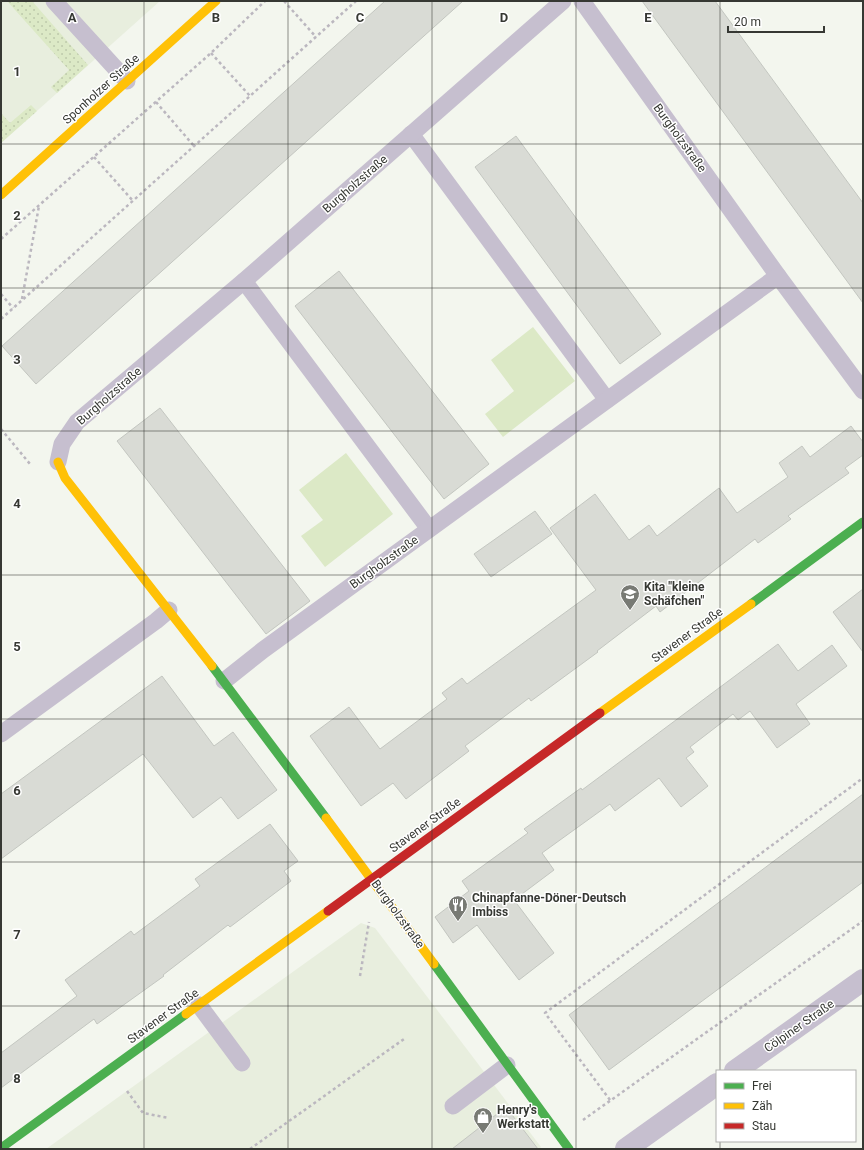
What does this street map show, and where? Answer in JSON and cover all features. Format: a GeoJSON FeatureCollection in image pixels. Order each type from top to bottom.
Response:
{"type":"FeatureCollection","features":[{"type":"Feature","properties":{"kind":"street","name":"Sponholzer Straße"},"geometry":{"type":"LineString","coordinates":[[1,195],[216,1]]}},
{"type":"Feature","properties":{"kind":"street","name":"Burgholzstraße"},"geometry":{"type":"LineString","coordinates":[[58,462],[65,478],[224,681],[372,879],[569,1149]]}},
{"type":"Feature","properties":{"kind":"street","name":"Stavener Straße"},"geometry":{"type":"LineString","coordinates":[[1,1148],[863,522]]}},
{"type":"Feature","properties":{"kind":"street","name":"Cölpiner Straße"},"geometry":{"type":"LineString","coordinates":[[736,1070],[863,980]]}},
{"type":"Feature","properties":{"kind":"street"},"geometry":{"type":"LineString","coordinates":[[626,1149],[716,1085]]}},
{"type":"Feature","properties":{"kind":"lane"},"geometry":{"type":"LineString","coordinates":[[54,1],[128,81]]}},
{"type":"Feature","properties":{"kind":"lane","name":"Burgholzstraße"},"geometry":{"type":"LineString","coordinates":[[58,462],[62,444],[77,422],[244,281],[563,1]]}},
{"type":"Feature","properties":{"kind":"lane","name":"Burgholzstraße"},"geometry":{"type":"LineString","coordinates":[[582,1],[778,276],[863,391]]}},
{"type":"Feature","properties":{"kind":"lane"},"geometry":{"type":"LineString","coordinates":[[411,134],[607,400]]}},
{"type":"Feature","properties":{"kind":"lane","name":"Burgholzstraße"},"geometry":{"type":"LineString","coordinates":[[224,681],[262,650],[778,276]]}},
{"type":"Feature","properties":{"kind":"lane","name":"Burgholzstraße"},"geometry":{"type":"LineString","coordinates":[[244,281],[429,529]]}},
{"type":"Feature","properties":{"kind":"lane"},"geometry":{"type":"LineString","coordinates":[[1,734],[169,610]]}},
{"type":"Feature","properties":{"kind":"lane"},"geometry":{"type":"LineString","coordinates":[[199,1005],[242,1063]]}},
{"type":"Feature","properties":{"kind":"lane"},"geometry":{"type":"LineString","coordinates":[[453,1106],[507,1065]]}},
{"type":"Feature","properties":{"kind":"path"},"geometry":{"type":"LineString","coordinates":[[1,239],[211,53],[265,1]]}},
{"type":"Feature","properties":{"kind":"path"},"geometry":{"type":"LineString","coordinates":[[284,1],[316,37]]}},
{"type":"Feature","properties":{"kind":"path"},"geometry":{"type":"LineString","coordinates":[[1,319],[356,1]]}},
{"type":"Feature","properties":{"kind":"path"},"geometry":{"type":"LineString","coordinates":[[211,53],[250,96]]}},
{"type":"Feature","properties":{"kind":"path"},"geometry":{"type":"LineString","coordinates":[[156,102],[194,146]]}},
{"type":"Feature","properties":{"kind":"path"},"geometry":{"type":"LineString","coordinates":[[94,157],[133,201]]}},
{"type":"Feature","properties":{"kind":"path"},"geometry":{"type":"LineString","coordinates":[[21,300],[39,206]]}},
{"type":"Feature","properties":{"kind":"path"},"geometry":{"type":"LineString","coordinates":[[1,294],[13,308]]}},
{"type":"Feature","properties":{"kind":"path"},"geometry":{"type":"LineString","coordinates":[[1,429],[31,465],[58,462]]}},
{"type":"Feature","properties":{"kind":"path"},"geometry":{"type":"LineString","coordinates":[[610,1100],[545,1013],[863,778]]}},
{"type":"Feature","properties":{"kind":"path"},"geometry":{"type":"LineString","coordinates":[[345,899],[358,917],[369,919],[360,976]]}},
{"type":"Feature","properties":{"kind":"path"},"geometry":{"type":"LineString","coordinates":[[560,1137],[863,921]]}},
{"type":"Feature","properties":{"kind":"path"},"geometry":{"type":"LineString","coordinates":[[250,1149],[404,1038]]}},
{"type":"Feature","properties":{"kind":"path"},"geometry":{"type":"LineString","coordinates":[[110,1069],[143,1113],[169,1118]]}},
{"type":"Feature","properties":{"kind":"shaded area"},"geometry":{"type":"Polygon","coordinates":[[[1,1],[160,1],[1,143],[1,1]]]}},
{"type":"Feature","properties":{"kind":"shaded area"},"geometry":{"type":"Polygon","coordinates":[[[361,923],[375,928],[541,1147],[539,1149],[46,1149],[361,923]]]}},
{"type":"Feature","properties":{"kind":"green space"},"geometry":{"type":"Polygon","coordinates":[[[7,1],[32,1],[88,65],[57,93],[51,87],[69,70],[7,1]]]}},
{"type":"Feature","properties":{"kind":"green space"},"geometry":{"type":"Polygon","coordinates":[[[31,105],[37,111],[1,143],[1,113],[10,123],[31,105]]]}},
{"type":"Feature","properties":{"kind":"green space"},"geometry":{"type":"Polygon","coordinates":[[[533,327],[575,381],[503,437],[485,414],[514,391],[491,360],[533,327]]]}},
{"type":"Feature","properties":{"kind":"green space"},"geometry":{"type":"Polygon","coordinates":[[[346,453],[393,514],[325,567],[301,536],[323,520],[299,490],[346,453]]]}},
{"type":"Feature","properties":{"kind":"building"},"geometry":{"type":"Polygon","coordinates":[[[385,1],[463,1],[36,384],[2,346],[385,1]]]}},
{"type":"Feature","properties":{"kind":"building"},"geometry":{"type":"Polygon","coordinates":[[[642,1],[715,1],[863,203],[863,303],[642,1]]]}},
{"type":"Feature","properties":{"kind":"building"},"geometry":{"type":"Polygon","coordinates":[[[516,136],[661,334],[620,364],[475,167],[516,136]]]}},
{"type":"Feature","properties":{"kind":"building"},"geometry":{"type":"Polygon","coordinates":[[[339,271],[489,464],[444,499],[295,306],[339,271]]]}},
{"type":"Feature","properties":{"kind":"building"},"geometry":{"type":"Polygon","coordinates":[[[160,408],[310,601],[266,634],[117,441],[160,408]]]}},
{"type":"Feature","properties":{"kind":"building"},"geometry":{"type":"Polygon","coordinates":[[[851,426],[863,442],[863,455],[845,468],[849,473],[788,516],[791,519],[758,543],[755,539],[660,612],[656,606],[597,651],[598,652],[531,701],[529,698],[465,746],[469,751],[406,799],[393,783],[361,806],[310,736],[349,707],[380,749],[447,699],[442,693],[462,678],[467,684],[596,590],[550,528],[595,494],[629,540],[649,525],[657,536],[719,488],[737,513],[788,477],[779,463],[802,446],[810,457],[851,426]]]}},
{"type":"Feature","properties":{"kind":"building"},"geometry":{"type":"Polygon","coordinates":[[[535,511],[552,534],[491,577],[474,554],[535,511]]]}},
{"type":"Feature","properties":{"kind":"building"},"geometry":{"type":"Polygon","coordinates":[[[863,589],[863,652],[833,612],[863,589]]]}},
{"type":"Feature","properties":{"kind":"building"},"geometry":{"type":"Polygon","coordinates":[[[778,644],[798,671],[832,645],[847,666],[796,704],[810,724],[777,748],[750,711],[738,720],[733,714],[690,747],[694,752],[686,758],[708,786],[681,807],[659,778],[615,811],[610,804],[542,853],[554,870],[514,900],[554,953],[519,980],[477,925],[453,943],[435,917],[469,891],[462,881],[528,833],[524,829],[581,788],[582,790],[778,644]]]}},
{"type":"Feature","properties":{"kind":"building"},"geometry":{"type":"Polygon","coordinates":[[[162,676],[214,746],[233,732],[277,790],[238,819],[221,797],[193,818],[143,754],[1,859],[1,794],[162,676]]]}},
{"type":"Feature","properties":{"kind":"building"},"geometry":{"type":"Polygon","coordinates":[[[863,794],[863,882],[609,1070],[569,1015],[863,794]]]}},
{"type":"Feature","properties":{"kind":"building"},"geometry":{"type":"Polygon","coordinates":[[[270,824],[298,861],[284,871],[291,881],[230,927],[228,925],[163,975],[164,976],[97,1024],[94,1019],[1,1088],[1,1053],[77,996],[65,980],[131,931],[134,935],[200,886],[195,879],[270,824]]]}},
{"type":"Feature","properties":{"kind":"building"},"geometry":{"type":"Polygon","coordinates":[[[506,1107],[538,1149],[452,1149],[506,1107]]]}},
{"type":"Feature","properties":{"kind":"traffic: fast"},"geometry":{"type":"LineString","coordinates":[[751,604],[863,522]]}},
{"type":"Feature","properties":{"kind":"traffic: fast"},"geometry":{"type":"LineString","coordinates":[[212,666],[326,818]]}},
{"type":"Feature","properties":{"kind":"traffic: fast"},"geometry":{"type":"LineString","coordinates":[[434,964],[569,1149]]}},
{"type":"Feature","properties":{"kind":"traffic: fast"},"geometry":{"type":"LineString","coordinates":[[1,1148],[186,1014]]}},
{"type":"Feature","properties":{"kind":"traffic: slow"},"geometry":{"type":"LineString","coordinates":[[1,195],[216,1]]}},
{"type":"Feature","properties":{"kind":"traffic: slow"},"geometry":{"type":"LineString","coordinates":[[58,462],[65,478],[212,666]]}},
{"type":"Feature","properties":{"kind":"traffic: slow"},"geometry":{"type":"LineString","coordinates":[[600,713],[751,604]]}},
{"type":"Feature","properties":{"kind":"traffic: slow"},"geometry":{"type":"LineString","coordinates":[[326,818],[434,964]]}},
{"type":"Feature","properties":{"kind":"traffic: slow"},"geometry":{"type":"LineString","coordinates":[[186,1014],[328,911]]}},
{"type":"Feature","properties":{"kind":"traffic: jam"},"geometry":{"type":"LineString","coordinates":[[328,911],[600,713]]}},
{"type":"Feature","properties":{"kind":"place","name":"Kita \"kleine Schäfchen\""},"geometry":{"type":"Point","coordinates":[630,611]}},
{"type":"Feature","properties":{"kind":"place","name":"Chinapfanne-Döner-Deutsch Imbiss"},"geometry":{"type":"Point","coordinates":[458,922]}},
{"type":"Feature","properties":{"kind":"place","name":"Henry's Werkstatt"},"geometry":{"type":"Point","coordinates":[483,1134]}}]}
